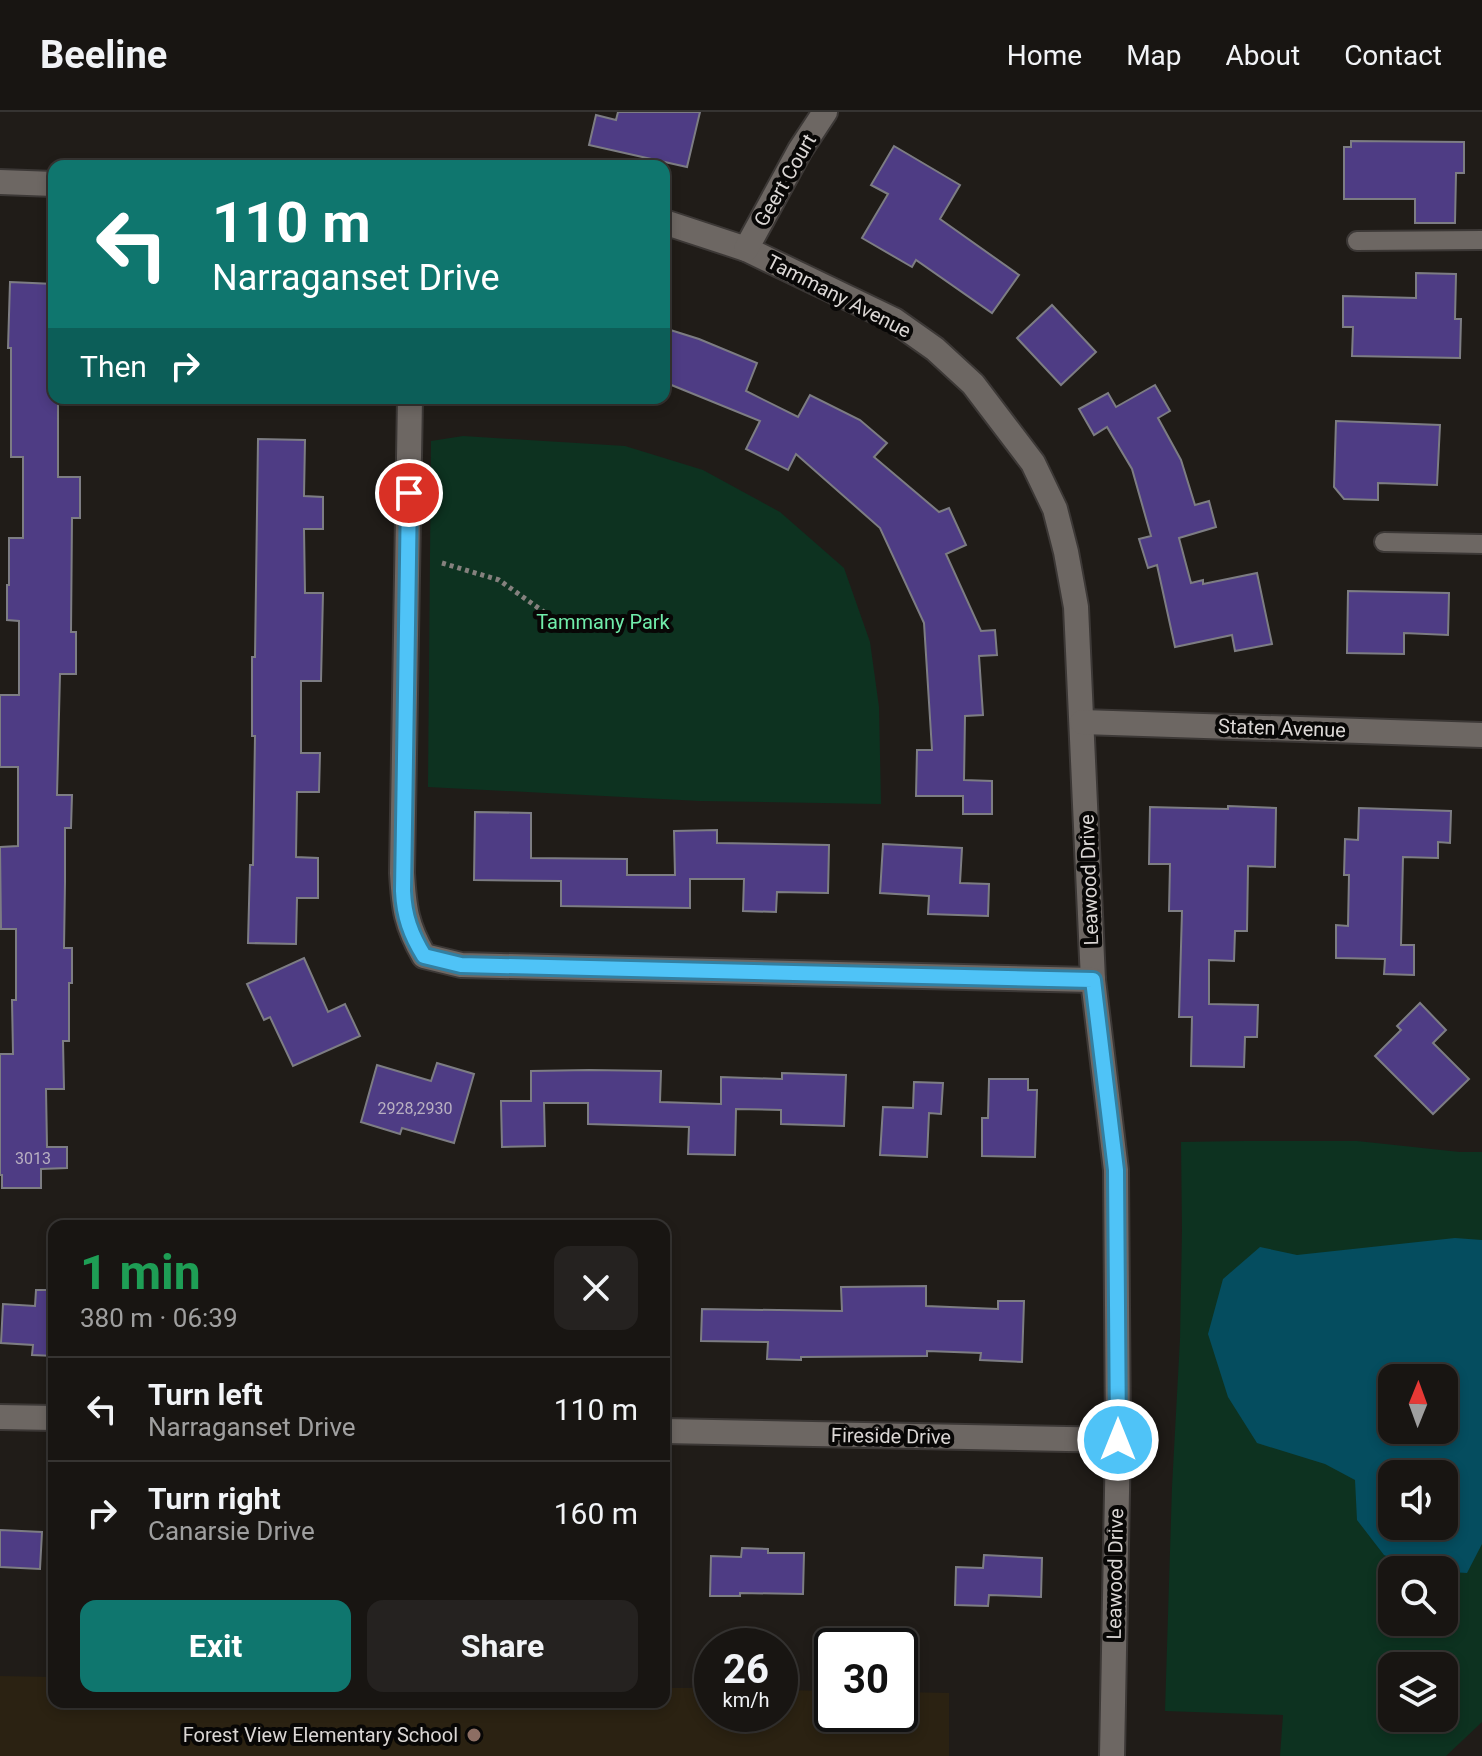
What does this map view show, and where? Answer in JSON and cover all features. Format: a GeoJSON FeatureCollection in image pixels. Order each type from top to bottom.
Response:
{"type":"FeatureCollection","features":[{"type":"Feature","properties":{"kind":"street","name":"Geert Court"},"geometry":{"type":"LineString","coordinates":[[746,249],[800,150],[825,112]]}},
{"type":"Feature","properties":{"kind":"street"},"geometry":{"type":"LineString","coordinates":[[0,182],[48,184]]}},
{"type":"Feature","properties":{"kind":"street","name":"Tammany Avenue"},"geometry":{"type":"LineString","coordinates":[[670,224],[746,249],[894,320],[935,349],[973,384],[1033,463],[1055,509],[1076,607],[1082,722]]}},
{"type":"Feature","properties":{"kind":"street"},"geometry":{"type":"LineString","coordinates":[[410,404],[402,873],[404,910],[412,936],[424,956],[461,965],[1093,980]]}},
{"type":"Feature","properties":{"kind":"street","name":"Staten Avenue"},"geometry":{"type":"LineString","coordinates":[[1082,722],[1482,735]]}},
{"type":"Feature","properties":{"kind":"street","name":"Leawood Drive"},"geometry":{"type":"LineString","coordinates":[[1082,722],[1093,980],[1116,1170],[1118,1440],[1112,1756]]}},
{"type":"Feature","properties":{"kind":"street"},"geometry":{"type":"LineString","coordinates":[[0,1417],[48,1418]]}},
{"type":"Feature","properties":{"kind":"street","name":"Fireside Drive"},"geometry":{"type":"LineString","coordinates":[[670,1431],[1118,1440]]}},
{"type":"Feature","properties":{"kind":"lane"},"geometry":{"type":"LineString","coordinates":[[1357,241],[1482,240]]}},
{"type":"Feature","properties":{"kind":"lane"},"geometry":{"type":"LineString","coordinates":[[1384,542],[1482,544]]}},
{"type":"Feature","properties":{"kind":"path"},"geometry":{"type":"LineString","coordinates":[[442,563],[499,580],[551,617],[613,625]]}},
{"type":"Feature","properties":{"kind":"shaded area","name":"Forest View Elementary School"},"geometry":{"type":"Polygon","coordinates":[[[0,1676],[48,1677],[48,1708],[670,1708],[670,1688],[694,1688],[694,1732],[798,1732],[798,1690],[814,1691],[814,1732],[918,1732],[918,1692],[949,1693],[949,1756],[0,1756],[0,1676]]]}},
{"type":"Feature","properties":{"kind":"green space","name":"Tammany Park"},"geometry":{"type":"Polygon","coordinates":[[[463,436],[625,446],[703,470],[780,512],[844,568],[870,642],[879,707],[881,804],[700,801],[428,787],[431,441],[463,436]]]}},
{"type":"Feature","properties":{"kind":"green space"},"geometry":{"type":"Polygon","coordinates":[[[1357,1141],[1482,1152],[1482,1722],[1446,1756],[1280,1756],[1283,1715],[1165,1711],[1182,1231],[1181,1142],[1357,1141]]]}},
{"type":"Feature","properties":{"kind":"water"},"geometry":{"type":"Polygon","coordinates":[[[1455,1238],[1482,1240],[1482,1544],[1467,1573],[1458,1572],[1458,1556],[1384,1555],[1357,1520],[1355,1480],[1325,1464],[1257,1443],[1228,1397],[1208,1334],[1223,1279],[1260,1247],[1297,1255],[1455,1238]]]}},
{"type":"Feature","properties":{"kind":"building"},"geometry":{"type":"Polygon","coordinates":[[[618,112],[700,112],[687,167],[670,163],[670,160],[656,160],[589,145],[596,115],[616,120],[618,112]]]}},
{"type":"Feature","properties":{"kind":"building"},"geometry":{"type":"Polygon","coordinates":[[[1351,141],[1464,142],[1464,173],[1456,173],[1455,223],[1415,223],[1415,199],[1344,199],[1344,147],[1351,147],[1351,141]]]}},
{"type":"Feature","properties":{"kind":"building"},"geometry":{"type":"Polygon","coordinates":[[[894,146],[960,185],[940,219],[1019,275],[992,313],[916,260],[912,267],[862,238],[888,194],[871,185],[894,146]]]}},
{"type":"Feature","properties":{"kind":"building"},"geometry":{"type":"Polygon","coordinates":[[[1416,273],[1456,274],[1455,319],[1461,319],[1460,358],[1352,356],[1353,327],[1343,327],[1343,296],[1416,298],[1416,273]]]}},
{"type":"Feature","properties":{"kind":"building"},"geometry":{"type":"Polygon","coordinates":[[[10,282],[48,284],[48,404],[58,404],[58,477],[80,477],[80,518],[72,518],[71,632],[76,632],[76,674],[60,674],[57,795],[72,795],[71,828],[65,828],[64,948],[72,948],[69,1041],[63,1041],[64,1089],[46,1089],[47,1147],[67,1147],[67,1168],[41,1169],[41,1188],[2,1188],[0,1175],[0,1054],[13,1054],[16,929],[1,929],[0,847],[18,846],[18,767],[0,767],[0,695],[19,695],[19,621],[7,620],[7,585],[9,538],[23,538],[23,457],[11,457],[11,348],[8,348],[10,282]]]}},
{"type":"Feature","properties":{"kind":"building"},"geometry":{"type":"Polygon","coordinates":[[[1052,305],[1096,352],[1061,385],[1017,338],[1052,305]]]}},
{"type":"Feature","properties":{"kind":"building"},"geometry":{"type":"Polygon","coordinates":[[[670,330],[757,363],[746,391],[798,417],[810,395],[860,420],[887,443],[874,457],[939,512],[949,508],[966,545],[946,554],[981,631],[995,630],[997,655],[979,656],[983,715],[965,716],[964,780],[992,781],[992,814],[963,814],[963,796],[916,796],[917,750],[932,750],[924,623],[880,528],[796,454],[788,470],[746,449],[760,421],[670,384],[670,330]]]}},
{"type":"Feature","properties":{"kind":"building"},"geometry":{"type":"Polygon","coordinates":[[[1155,385],[1170,411],[1158,418],[1181,460],[1195,505],[1209,501],[1216,527],[1179,538],[1191,583],[1203,580],[1203,584],[1257,573],[1272,644],[1235,651],[1232,635],[1175,647],[1157,565],[1148,568],[1139,539],[1151,536],[1132,469],[1107,427],[1094,435],[1079,409],[1108,393],[1116,407],[1155,385]]]}},
{"type":"Feature","properties":{"kind":"building"},"geometry":{"type":"Polygon","coordinates":[[[1336,421],[1440,425],[1437,485],[1378,483],[1378,500],[1344,499],[1334,487],[1336,421]]]}},
{"type":"Feature","properties":{"kind":"building"},"geometry":{"type":"Polygon","coordinates":[[[258,439],[305,440],[304,496],[323,497],[323,529],[304,529],[305,593],[323,593],[321,681],[301,681],[301,753],[320,753],[319,792],[297,792],[296,857],[318,858],[318,898],[297,898],[296,944],[248,943],[250,865],[253,865],[255,736],[252,736],[252,657],[255,657],[258,439]]]}},
{"type":"Feature","properties":{"kind":"building"},"geometry":{"type":"Polygon","coordinates":[[[1348,591],[1449,593],[1448,635],[1404,633],[1404,654],[1347,653],[1348,591]]]}},
{"type":"Feature","properties":{"kind":"building"},"geometry":{"type":"Polygon","coordinates":[[[1228,806],[1276,808],[1275,867],[1248,866],[1247,931],[1235,931],[1234,961],[1209,960],[1209,1004],[1258,1005],[1257,1037],[1245,1037],[1244,1067],[1191,1066],[1192,1017],[1179,1017],[1182,911],[1169,911],[1170,864],[1149,864],[1150,807],[1228,809],[1228,806]]]}},
{"type":"Feature","properties":{"kind":"building"},"geometry":{"type":"Polygon","coordinates":[[[1359,808],[1451,811],[1450,843],[1438,842],[1438,858],[1403,857],[1401,945],[1414,945],[1414,975],[1384,974],[1385,959],[1336,958],[1336,925],[1348,926],[1349,875],[1344,875],[1345,839],[1358,840],[1359,808]]]}},
{"type":"Feature","properties":{"kind":"building"},"geometry":{"type":"Polygon","coordinates":[[[475,812],[531,813],[531,858],[627,859],[627,875],[675,875],[674,831],[717,830],[717,843],[829,845],[828,893],[777,892],[776,912],[743,911],[744,879],[690,879],[690,908],[561,906],[561,881],[474,880],[475,812]]]}},
{"type":"Feature","properties":{"kind":"building"},"geometry":{"type":"Polygon","coordinates":[[[883,844],[962,848],[960,883],[989,884],[988,916],[928,914],[929,896],[880,893],[883,844]]]}},
{"type":"Feature","properties":{"kind":"building"},"geometry":{"type":"Polygon","coordinates":[[[304,958],[328,1012],[345,1004],[360,1036],[293,1066],[270,1017],[264,1020],[247,984],[304,958]]]}},
{"type":"Feature","properties":{"kind":"building"},"geometry":{"type":"Polygon","coordinates":[[[1420,1003],[1446,1030],[1433,1043],[1469,1079],[1433,1114],[1375,1056],[1401,1030],[1397,1026],[1420,1003]]]}},
{"type":"Feature","properties":{"kind":"building"},"geometry":{"type":"Polygon","coordinates":[[[437,1063],[474,1074],[454,1143],[402,1128],[400,1134],[361,1122],[377,1065],[431,1081],[437,1063]]]}},
{"type":"Feature","properties":{"kind":"building"},"geometry":{"type":"Polygon","coordinates":[[[531,1071],[661,1071],[660,1102],[721,1104],[721,1077],[782,1079],[782,1073],[846,1075],[844,1126],[781,1124],[781,1110],[736,1109],[735,1155],[688,1154],[689,1127],[588,1124],[588,1103],[544,1103],[545,1146],[502,1147],[501,1101],[531,1101],[531,1071]]]}},
{"type":"Feature","properties":{"kind":"building"},"geometry":{"type":"Polygon","coordinates":[[[989,1079],[1028,1079],[1028,1090],[1037,1090],[1035,1157],[982,1156],[982,1118],[988,1118],[989,1079]]]}},
{"type":"Feature","properties":{"kind":"building"},"geometry":{"type":"Polygon","coordinates":[[[914,1082],[943,1083],[941,1114],[929,1113],[927,1157],[880,1155],[883,1107],[913,1108],[914,1082]]]}},
{"type":"Feature","properties":{"kind":"building"},"geometry":{"type":"Polygon","coordinates":[[[926,1286],[926,1306],[998,1309],[998,1301],[1024,1301],[1022,1362],[980,1360],[981,1353],[927,1351],[927,1356],[767,1359],[768,1342],[701,1341],[702,1309],[842,1311],[841,1287],[926,1286]]]}},
{"type":"Feature","properties":{"kind":"building"},"geometry":{"type":"Polygon","coordinates":[[[36,1290],[48,1290],[48,1356],[32,1355],[33,1345],[1,1343],[3,1304],[35,1306],[36,1290]]]}},
{"type":"Feature","properties":{"kind":"building"},"geometry":{"type":"Polygon","coordinates":[[[0,1530],[42,1532],[40,1569],[0,1567],[0,1530]]]}},
{"type":"Feature","properties":{"kind":"building"},"geometry":{"type":"Polygon","coordinates":[[[742,1548],[768,1549],[768,1553],[804,1553],[803,1594],[710,1596],[711,1556],[741,1557],[742,1548]]]}},
{"type":"Feature","properties":{"kind":"building"},"geometry":{"type":"Polygon","coordinates":[[[984,1555],[1042,1558],[1041,1597],[989,1595],[988,1606],[955,1605],[956,1567],[983,1568],[984,1555]]]}},
{"type":"Feature","properties":{"kind":"place","name":"Forest View Elementary School"},"geometry":{"type":"Point","coordinates":[474,1735]}},
{"type":"Feature","properties":{"kind":"route"},"geometry":{"type":"LineString","coordinates":[[409,493],[403,891],[404,910],[412,936],[424,956],[461,965],[1093,980],[1116,1170],[1118,1440]]}}]}
